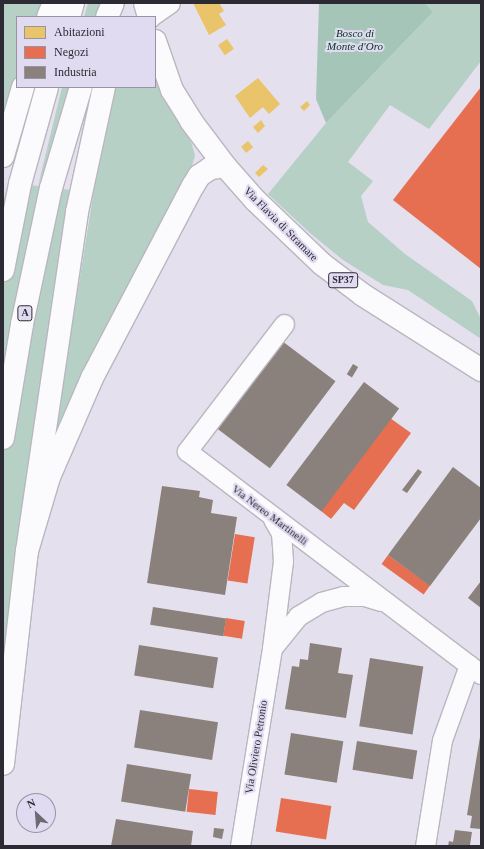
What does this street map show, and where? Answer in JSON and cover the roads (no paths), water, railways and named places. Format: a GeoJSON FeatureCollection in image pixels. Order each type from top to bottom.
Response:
{"type":"FeatureCollection","features":[{"type":"Feature","properties":{"kind":"main road"},"geometry":{"type":"LineString","coordinates":[[48,16],[54,3]]}},
{"type":"Feature","properties":{"kind":"main road"},"geometry":{"type":"LineString","coordinates":[[69,16],[73,3]]}},
{"type":"Feature","properties":{"kind":"main road"},"geometry":{"type":"LineString","coordinates":[[107,16],[113,3]]}},
{"type":"Feature","properties":{"kind":"main road"},"geometry":{"type":"LineString","coordinates":[[123,16],[127,3]]}},
{"type":"Feature","properties":{"kind":"main road"},"geometry":{"type":"LineString","coordinates":[[145,3],[149,16]]}},
{"type":"Feature","properties":{"kind":"main road","name":"Via Flavia di Stramare"},"geometry":{"type":"LineString","coordinates":[[156,44],[172,90],[225,166],[255,200],[322,264],[363,294],[481,370]]}},
{"type":"Feature","properties":{"kind":"main road"},"geometry":{"type":"LineString","coordinates":[[3,156],[24,88]]}},
{"type":"Feature","properties":{"kind":"main road"},"geometry":{"type":"LineString","coordinates":[[3,270],[20,184],[47,88]]}},
{"type":"Feature","properties":{"kind":"main road","name":"A"},"geometry":{"type":"LineString","coordinates":[[3,438],[22,324],[51,188],[81,88]]}},
{"type":"Feature","properties":{"kind":"main road"},"geometry":{"type":"LineString","coordinates":[[3,764],[27,550],[77,212],[104,88]]}},
{"type":"Feature","properties":{"kind":"main road"},"geometry":{"type":"LineString","coordinates":[[27,550],[49,477],[92,378],[192,186],[199,176],[211,168],[225,166]]}},
{"type":"Feature","properties":{"kind":"street"},"geometry":{"type":"LineString","coordinates":[[150,16],[170,3]]}},
{"type":"Feature","properties":{"kind":"street","name":"Via Nereo Martinelli"},"geometry":{"type":"LineString","coordinates":[[284,324],[187,451],[273,518],[475,670]]}},
{"type":"Feature","properties":{"kind":"street","name":"Via Oliviero Petronio"},"geometry":{"type":"LineString","coordinates":[[240,846],[272,648],[283,546],[273,518]]}},
{"type":"Feature","properties":{"kind":"street","name":"Via Oliviero Petronio"},"geometry":{"type":"LineString","coordinates":[[272,648],[298,616],[321,602],[344,596],[364,596],[386,602]]}},
{"type":"Feature","properties":{"kind":"street"},"geometry":{"type":"LineString","coordinates":[[425,846],[442,740],[475,670]]}},
{"type":"Feature","properties":{"kind":"park label","name":"Bosco di Monte d'Oro"},"geometry":{"type":"Point","coordinates":[355,40]}}]}
